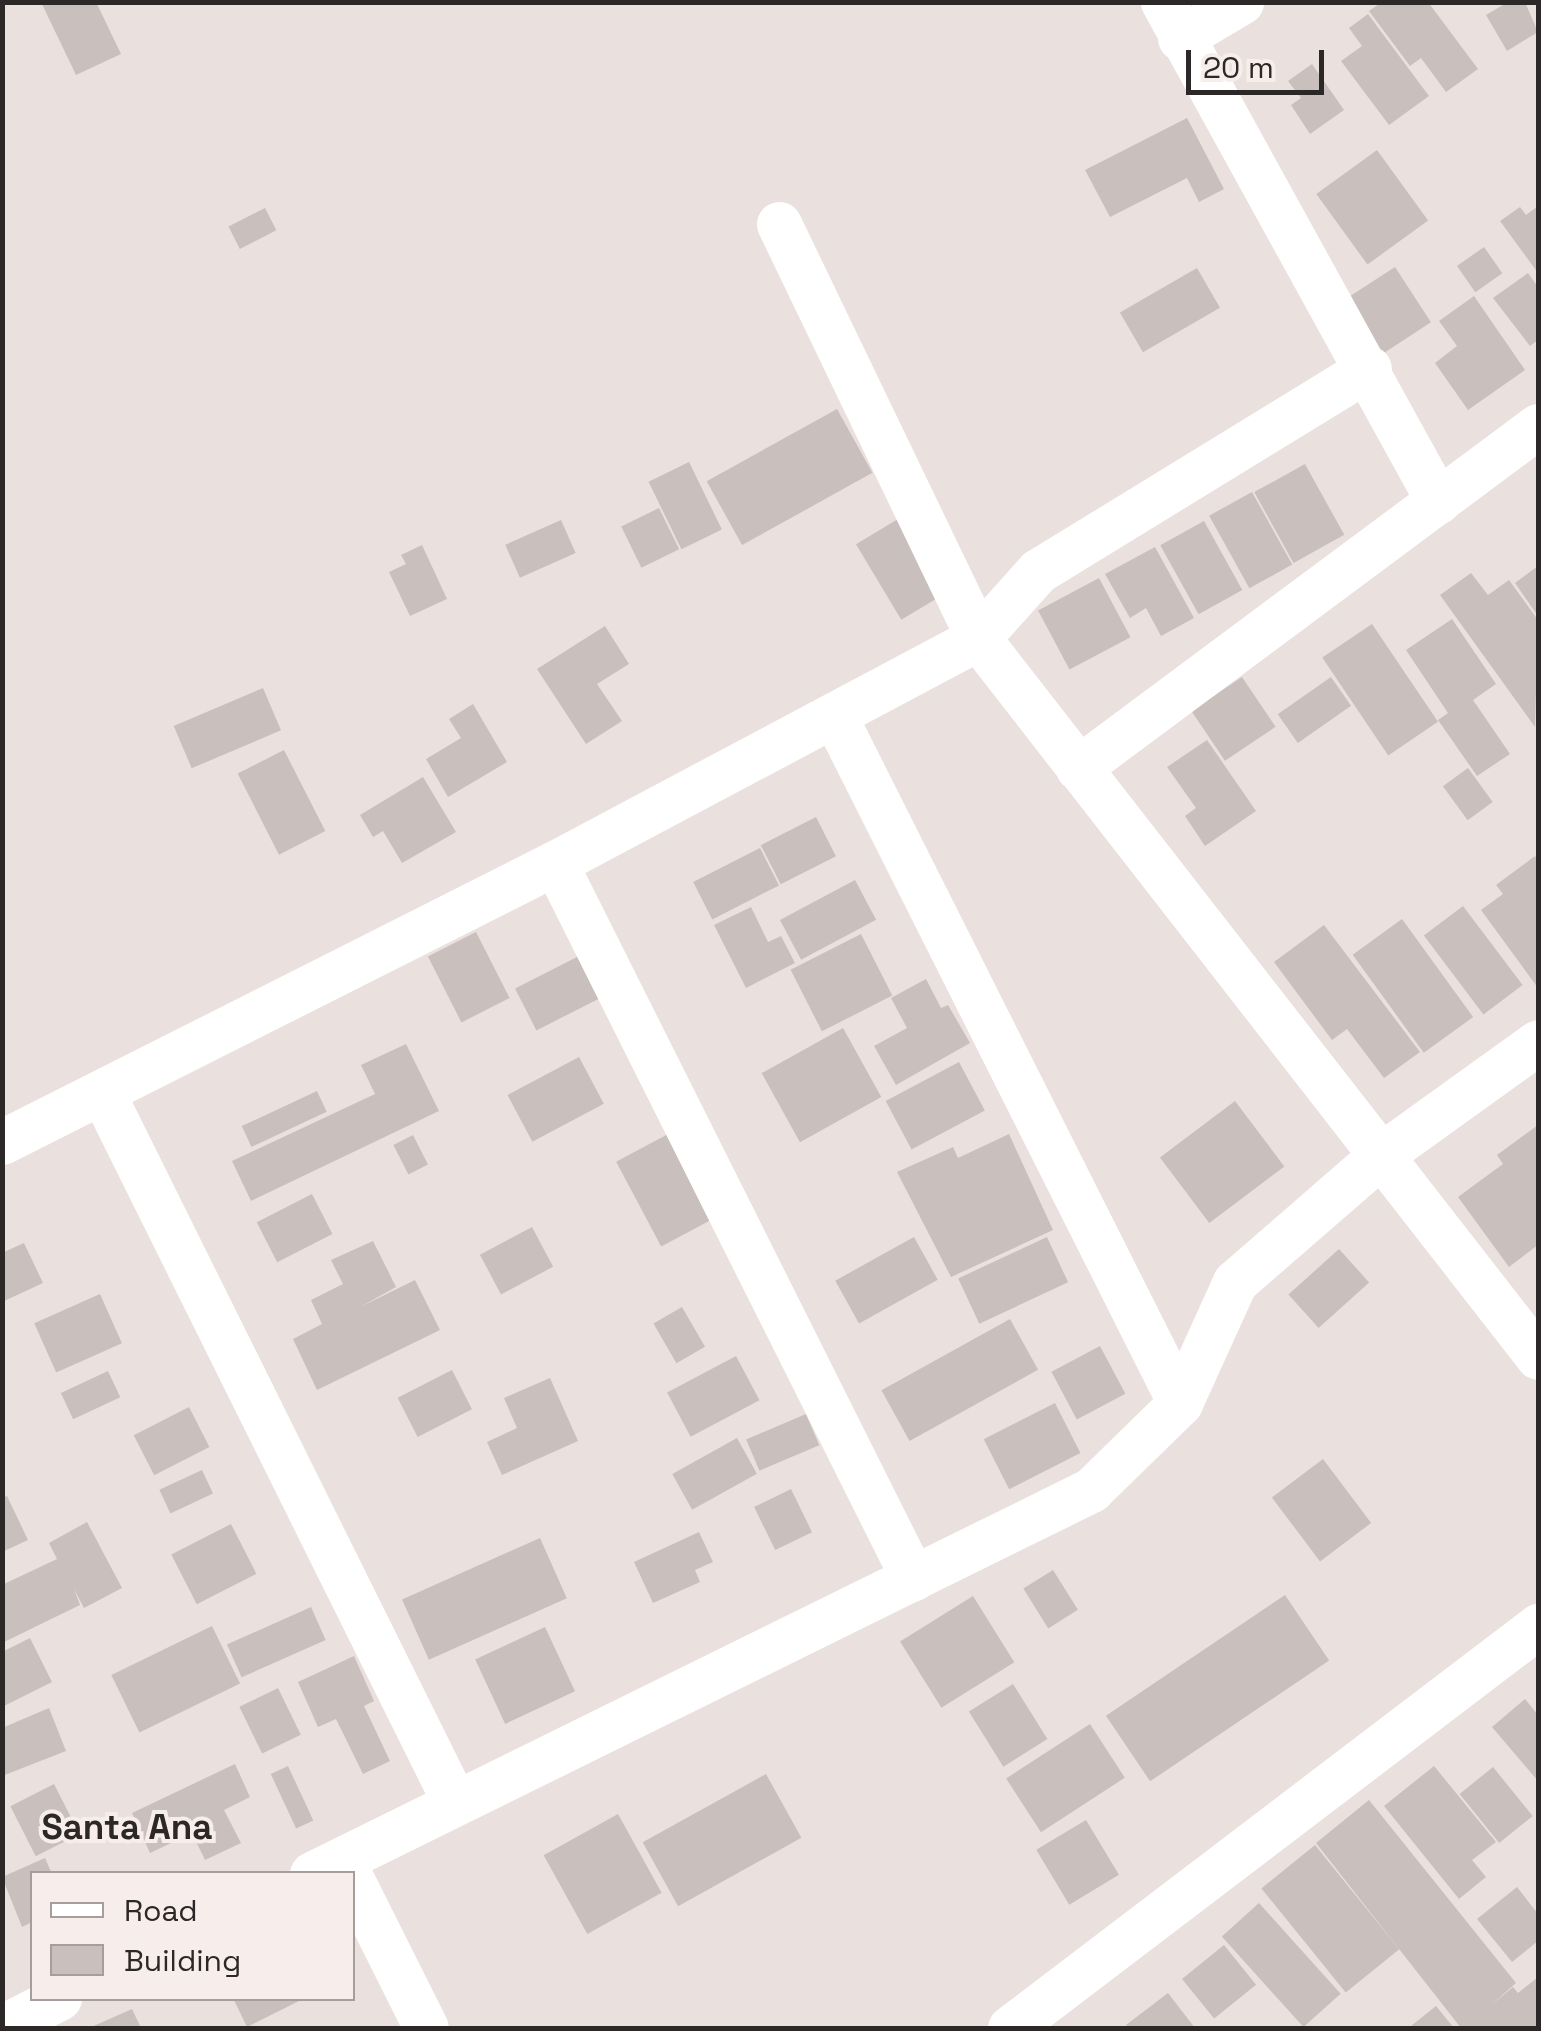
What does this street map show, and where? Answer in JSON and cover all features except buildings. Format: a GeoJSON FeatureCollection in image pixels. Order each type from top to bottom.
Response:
{"type":"FeatureCollection","features":[{"type":"Feature","properties":{"kind":"street"},"geometry":{"type":"LineString","coordinates":[[1241,2],[1171,20],[1368,368],[1438,501]]}},
{"type":"Feature","properties":{"kind":"street"},"geometry":{"type":"LineString","coordinates":[[778,224],[978,638],[1538,1356]]}},
{"type":"Feature","properties":{"kind":"street"},"geometry":{"type":"LineString","coordinates":[[2,1142],[554,863],[978,638],[1038,572],[1368,368]]}},
{"type":"Feature","properties":{"kind":"street"},"geometry":{"type":"LineString","coordinates":[[1078,768],[1538,426]]}},
{"type":"Feature","properties":{"kind":"street"},"geometry":{"type":"LineString","coordinates":[[834,715],[1180,1402]]}},
{"type":"Feature","properties":{"kind":"street"},"geometry":{"type":"LineString","coordinates":[[554,863],[913,1578]]}},
{"type":"Feature","properties":{"kind":"street"},"geometry":{"type":"LineString","coordinates":[[339,1871],[456,1803],[1091,1490],[1180,1402],[1235,1282],[1382,1155],[1538,1042]]}},
{"type":"Feature","properties":{"kind":"street"},"geometry":{"type":"LineString","coordinates":[[102,1092],[456,1803]]}},
{"type":"Feature","properties":{"kind":"street"},"geometry":{"type":"LineString","coordinates":[[1023,2025],[1538,1626]]}},
{"type":"Feature","properties":{"kind":"street"},"geometry":{"type":"LineString","coordinates":[[355,1900],[426,2028]]}},
{"type":"Feature","properties":{"kind":"street"},"geometry":{"type":"LineString","coordinates":[[2,2027],[54,2001]]}},
{"type":"Feature","properties":{"kind":"district","name":"Santa Ana"},"geometry":{"type":"Point","coordinates":[127,1827]}}]}
